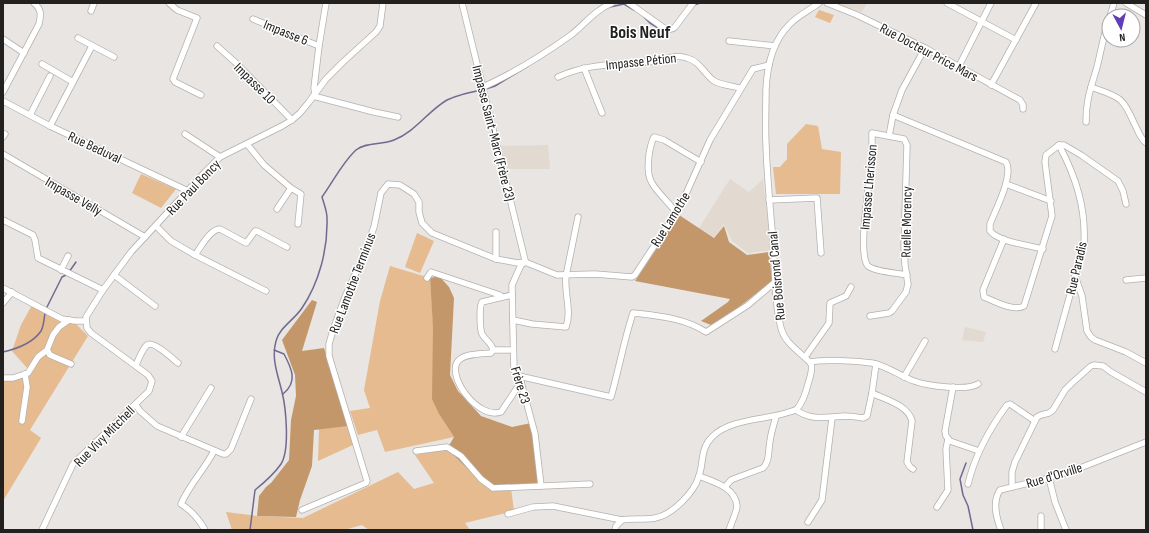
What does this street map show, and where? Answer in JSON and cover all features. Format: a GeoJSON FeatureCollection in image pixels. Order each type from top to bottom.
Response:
{"type":"FeatureCollection","features":[{"type":"Feature","properties":{"kind":"street"},"geometry":{"type":"LineString","coordinates":[[3,92],[39,24],[42,15],[39,7],[34,3]]}},
{"type":"Feature","properties":{"kind":"street"},"geometry":{"type":"LineString","coordinates":[[91,11],[94,3]]}},
{"type":"Feature","properties":{"kind":"street"},"geometry":{"type":"LineString","coordinates":[[169,3],[177,10],[197,18],[173,79],[174,82],[200,95]]}},
{"type":"Feature","properties":{"kind":"street"},"geometry":{"type":"LineString","coordinates":[[326,3],[319,46],[314,95],[374,112],[398,117]]}},
{"type":"Feature","properties":{"kind":"street","name":"Rue Paul Boncy"},"geometry":{"type":"LineString","coordinates":[[85,321],[103,290],[145,237],[220,157],[292,120],[326,79],[376,32],[380,26],[383,3]]}},
{"type":"Feature","properties":{"kind":"street","name":"Impasse Saint-Marc (Frère 23)"},"geometry":{"type":"LineString","coordinates":[[462,3],[524,252],[524,262]]}},
{"type":"Feature","properties":{"kind":"street"},"geometry":{"type":"LineString","coordinates":[[483,87],[510,74],[548,50],[571,35],[599,9],[612,3]]}},
{"type":"Feature","properties":{"kind":"street"},"geometry":{"type":"LineString","coordinates":[[629,3],[664,28],[668,29],[673,29],[675,27],[693,3]]}},
{"type":"Feature","properties":{"kind":"street","name":"Rue Boisrond Canal"},"geometry":{"type":"LineString","coordinates":[[810,362],[788,343],[780,326],[769,200],[766,144],[766,90],[770,65],[775,46],[779,38],[790,24],[819,3]]}},
{"type":"Feature","properties":{"kind":"street","name":"Rue Docteur Price Mars"},"geometry":{"type":"LineString","coordinates":[[827,3],[857,15],[959,66],[1020,100],[1023,105],[1023,109]]}},
{"type":"Feature","properties":{"kind":"street"},"geometry":{"type":"LineString","coordinates":[[947,3],[1016,40]]}},
{"type":"Feature","properties":{"kind":"street"},"geometry":{"type":"LineString","coordinates":[[959,66],[991,3]]}},
{"type":"Feature","properties":{"kind":"street"},"geometry":{"type":"LineString","coordinates":[[991,85],[1036,3]]}},
{"type":"Feature","properties":{"kind":"street"},"geometry":{"type":"LineString","coordinates":[[1126,3],[1146,15]]}},
{"type":"Feature","properties":{"kind":"street","name":"Impasse 6"},"geometry":{"type":"LineString","coordinates":[[254,19],[319,46]]}},
{"type":"Feature","properties":{"kind":"street"},"geometry":{"type":"LineString","coordinates":[[78,38],[114,57]]}},
{"type":"Feature","properties":{"kind":"street"},"geometry":{"type":"LineString","coordinates":[[3,39],[24,53]]}},
{"type":"Feature","properties":{"kind":"street"},"geometry":{"type":"LineString","coordinates":[[729,41],[775,46]]}},
{"type":"Feature","properties":{"kind":"street"},"geometry":{"type":"LineString","coordinates":[[50,126],[92,46]]}},
{"type":"Feature","properties":{"kind":"street","name":"Impasse 10"},"geometry":{"type":"LineString","coordinates":[[217,46],[236,63],[292,120]]}},
{"type":"Feature","properties":{"kind":"street"},"geometry":{"type":"LineString","coordinates":[[889,136],[902,90],[925,48]]}},
{"type":"Feature","properties":{"kind":"street"},"geometry":{"type":"LineString","coordinates":[[1086,122],[1086,107],[1101,48]]}},
{"type":"Feature","properties":{"kind":"street","name":"Impasse Pétion"},"geometry":{"type":"LineString","coordinates":[[558,77],[584,68],[632,62],[658,61],[675,56],[686,57],[697,62],[715,82],[740,88]]}},
{"type":"Feature","properties":{"kind":"street"},"geometry":{"type":"LineString","coordinates":[[42,64],[73,82]]}},
{"type":"Feature","properties":{"kind":"street","name":"Rue Lamothe"},"geometry":{"type":"LineString","coordinates":[[524,262],[557,275],[566,276],[594,274],[632,277],[635,275],[681,205],[710,140],[740,88],[753,69],[770,65]]}},
{"type":"Feature","properties":{"kind":"street"},"geometry":{"type":"LineString","coordinates":[[584,68],[602,113]]}},
{"type":"Feature","properties":{"kind":"street"},"geometry":{"type":"LineString","coordinates":[[30,115],[50,76]]}},
{"type":"Feature","properties":{"kind":"street"},"geometry":{"type":"LineString","coordinates":[[1091,87],[1117,96],[1124,103],[1140,137],[1145,142]]}},
{"type":"Feature","properties":{"kind":"street","name":"Rue Beduval"},"geometry":{"type":"LineString","coordinates":[[3,101],[50,126],[188,191]]}},
{"type":"Feature","properties":{"kind":"street"},"geometry":{"type":"LineString","coordinates":[[894,115],[1006,162],[1008,168],[1006,184],[989,228],[991,233],[1004,239],[1042,249]]}},
{"type":"Feature","properties":{"kind":"street"},"geometry":{"type":"LineString","coordinates":[[185,134],[220,157]]}},
{"type":"Feature","properties":{"kind":"street","name":"Ruelle Morency"},"geometry":{"type":"LineString","coordinates":[[870,316],[889,313],[892,311],[908,288],[904,246],[907,145],[904,139],[872,134]]}},
{"type":"Feature","properties":{"kind":"street","name":"Impasse Lherisson"},"geometry":{"type":"LineString","coordinates":[[872,134],[872,153],[863,240],[865,259],[869,266],[876,270],[907,275]]}},
{"type":"Feature","properties":{"kind":"street"},"geometry":{"type":"LineString","coordinates":[[676,212],[651,182],[648,168],[651,143],[654,137],[664,140],[701,162]]}},
{"type":"Feature","properties":{"kind":"street"},"geometry":{"type":"LineString","coordinates":[[247,144],[264,165],[291,188],[301,194],[298,224]]}},
{"type":"Feature","properties":{"kind":"street"},"geometry":{"type":"LineString","coordinates":[[1004,239],[982,290],[983,295],[984,297],[994,301],[1015,308],[1020,308],[1024,306],[1052,216],[1045,162],[1046,155],[1059,145],[1064,145],[1081,155],[1118,181],[1123,191],[1126,204]]}},
{"type":"Feature","properties":{"kind":"street","name":"Rue Paradis"},"geometry":{"type":"LineString","coordinates":[[1055,349],[1084,244],[1085,228],[1082,203],[1072,173],[1059,145]]}},
{"type":"Feature","properties":{"kind":"street","name":"Impasse Velly"},"geometry":{"type":"LineString","coordinates":[[3,154],[145,237]]}},
{"type":"Feature","properties":{"kind":"street","name":"Rue Lamothe Terminus"},"geometry":{"type":"LineString","coordinates":[[302,510],[366,483],[367,481],[329,356],[329,344],[340,310],[372,233],[381,193],[388,184],[400,185],[414,194],[419,202],[419,212],[422,223],[432,233],[496,259],[518,264],[524,262]]}},
{"type":"Feature","properties":{"kind":"street"},"geometry":{"type":"LineString","coordinates":[[1006,184],[1051,201]]}},
{"type":"Feature","properties":{"kind":"street"},"geometry":{"type":"LineString","coordinates":[[277,209],[291,188]]}},
{"type":"Feature","properties":{"kind":"street"},"geometry":{"type":"LineString","coordinates":[[769,200],[817,198],[820,253]]}},
{"type":"Feature","properties":{"kind":"street"},"geometry":{"type":"LineString","coordinates":[[513,320],[532,324],[566,327],[568,308],[565,286],[566,276],[578,217]]}},
{"type":"Feature","properties":{"kind":"street"},"geometry":{"type":"LineString","coordinates":[[3,220],[33,235],[38,258],[103,290]]}},
{"type":"Feature","properties":{"kind":"street"},"geometry":{"type":"LineString","coordinates":[[156,226],[171,241],[266,292]]}},
{"type":"Feature","properties":{"kind":"street"},"geometry":{"type":"LineString","coordinates":[[195,255],[211,232],[217,228],[220,228],[246,243],[255,231],[257,231],[287,247]]}},
{"type":"Feature","properties":{"kind":"street"},"geometry":{"type":"LineString","coordinates":[[496,232],[496,259]]}},
{"type":"Feature","properties":{"kind":"street"},"geometry":{"type":"LineString","coordinates":[[65,272],[68,256]]}},
{"type":"Feature","properties":{"kind":"street","name":"Frère 23"},"geometry":{"type":"LineString","coordinates":[[524,262],[521,265],[512,285],[514,371],[520,379],[535,434],[541,486]]}},
{"type":"Feature","properties":{"kind":"street"},"geometry":{"type":"LineString","coordinates":[[427,278],[431,272],[500,294],[501,297]]}},
{"type":"Feature","properties":{"kind":"street"},"geometry":{"type":"LineString","coordinates":[[114,275],[155,306]]}},
{"type":"Feature","properties":{"kind":"street"},"geometry":{"type":"LineString","coordinates":[[1075,276],[1082,296],[1087,331],[1090,336],[1095,340],[1126,352],[1146,363]]}},
{"type":"Feature","properties":{"kind":"street"},"geometry":{"type":"LineString","coordinates":[[1126,280],[1146,278]]}},
{"type":"Feature","properties":{"kind":"street"},"geometry":{"type":"LineString","coordinates":[[513,350],[493,350],[491,353],[465,356],[458,361],[455,368],[456,377],[472,402],[490,414],[501,412],[520,379],[611,397],[633,313],[676,318],[699,327],[706,332],[748,305],[775,282]]}},
{"type":"Feature","properties":{"kind":"street"},"geometry":{"type":"LineString","coordinates":[[804,357],[829,323],[830,303],[846,296],[851,287]]}},
{"type":"Feature","properties":{"kind":"street"},"geometry":{"type":"LineString","coordinates":[[3,288],[62,319],[85,321]]}},
{"type":"Feature","properties":{"kind":"street"},"geometry":{"type":"LineString","coordinates":[[3,303],[12,292]]}},
{"type":"Feature","properties":{"kind":"street"},"geometry":{"type":"LineString","coordinates":[[493,350],[493,347],[482,335],[481,304],[482,302],[512,295]]}},
{"type":"Feature","properties":{"kind":"street"},"geometry":{"type":"LineString","coordinates":[[3,378],[13,378],[28,373],[38,357],[47,350],[58,327],[69,320]]}},
{"type":"Feature","properties":{"kind":"street","name":"Rue Vivy Mitchell"},"geometry":{"type":"LineString","coordinates":[[42,530],[74,464],[150,391],[152,381],[148,374],[91,333],[87,328],[85,321]]}},
{"type":"Feature","properties":{"kind":"street"},"geometry":{"type":"LineString","coordinates":[[904,377],[925,341]]}},
{"type":"Feature","properties":{"kind":"street"},"geometry":{"type":"LineString","coordinates":[[136,365],[146,346],[150,344],[153,344],[178,363]]}},
{"type":"Feature","properties":{"kind":"street"},"geometry":{"type":"LineString","coordinates":[[47,350],[50,354],[71,364]]}},
{"type":"Feature","properties":{"kind":"street"},"geometry":{"type":"LineString","coordinates":[[508,514],[533,507],[553,506],[622,520],[633,518],[653,519],[671,511],[690,492],[699,476],[704,450],[712,437],[718,432],[732,425],[776,416],[796,410],[808,388],[812,368],[810,362],[820,360],[876,364],[904,377],[926,384],[953,387],[973,386],[978,384]]}},
{"type":"Feature","properties":{"kind":"street"},"geometry":{"type":"LineString","coordinates":[[796,410],[813,418],[846,416],[863,418],[867,416],[876,364]]}},
{"type":"Feature","properties":{"kind":"street"},"geometry":{"type":"LineString","coordinates":[[1012,487],[1012,472],[1035,421],[1039,416],[1053,410],[1065,390],[1091,366],[1102,366],[1146,392]]}},
{"type":"Feature","properties":{"kind":"street"},"geometry":{"type":"LineString","coordinates":[[22,421],[27,387],[25,374]]}},
{"type":"Feature","properties":{"kind":"street"},"geometry":{"type":"LineString","coordinates":[[937,507],[948,490],[946,449],[948,440],[945,431],[953,387]]}},
{"type":"Feature","properties":{"kind":"street"},"geometry":{"type":"LineString","coordinates":[[181,437],[211,388]]}},
{"type":"Feature","properties":{"kind":"street"},"geometry":{"type":"LineString","coordinates":[[872,393],[900,406],[911,415],[912,421],[907,462],[913,469]]}},
{"type":"Feature","properties":{"kind":"street"},"geometry":{"type":"LineString","coordinates":[[136,405],[140,411],[157,426],[223,454],[229,452],[251,399]]}},
{"type":"Feature","properties":{"kind":"street"},"geometry":{"type":"LineString","coordinates":[[968,484],[971,468],[979,451],[1001,413],[1008,404],[1035,421]]}},
{"type":"Feature","properties":{"kind":"street"},"geometry":{"type":"LineString","coordinates":[[725,487],[731,480],[765,466],[768,461],[770,441],[776,416]]}},
{"type":"Feature","properties":{"kind":"street"},"geometry":{"type":"LineString","coordinates":[[808,522],[822,500],[832,418]]}},
{"type":"Feature","properties":{"kind":"street"},"geometry":{"type":"LineString","coordinates":[[948,440],[979,451]]}},
{"type":"Feature","properties":{"kind":"street","name":"Rue d'Orville"},"geometry":{"type":"LineString","coordinates":[[1001,530],[995,509],[998,492],[1000,490],[1049,478],[1080,468],[1146,442]]}},
{"type":"Feature","properties":{"kind":"street"},"geometry":{"type":"LineString","coordinates":[[416,451],[447,446],[461,456],[481,479],[493,488],[590,484]]}},
{"type":"Feature","properties":{"kind":"street"},"geometry":{"type":"LineString","coordinates":[[205,530],[194,513],[181,504],[185,494],[208,463],[214,451]]}},
{"type":"Feature","properties":{"kind":"street"},"geometry":{"type":"LineString","coordinates":[[699,476],[725,487],[732,494],[737,506],[729,530]]}},
{"type":"Feature","properties":{"kind":"street"},"geometry":{"type":"LineString","coordinates":[[1049,478],[1055,502],[1066,530]]}},
{"type":"Feature","properties":{"kind":"street"},"geometry":{"type":"LineString","coordinates":[[1041,516],[1041,530]]}},
{"type":"Feature","properties":{"kind":"street"},"geometry":{"type":"LineString","coordinates":[[615,530],[616,526],[622,520]]}},
{"type":"Feature","properties":{"kind":"shaded area"},"geometry":{"type":"Polygon","coordinates":[[[833,3],[867,3],[862,12],[833,3]]]}},
{"type":"Feature","properties":{"kind":"shaded area"},"geometry":{"type":"Polygon","coordinates":[[[819,10],[834,15],[830,23],[815,17],[819,10]]]}},
{"type":"Feature","properties":{"kind":"shaded area"},"geometry":{"type":"Polygon","coordinates":[[[806,124],[818,126],[822,149],[841,152],[840,194],[776,194],[773,167],[780,167],[787,159],[787,144],[806,124]]]}},
{"type":"Feature","properties":{"kind":"shaded area"},"geometry":{"type":"Polygon","coordinates":[[[548,145],[550,169],[507,169],[501,146],[548,145]]]}},
{"type":"Feature","properties":{"kind":"shaded area"},"geometry":{"type":"Polygon","coordinates":[[[141,174],[176,189],[161,208],[132,193],[141,174]]]}},
{"type":"Feature","properties":{"kind":"shaded area"},"geometry":{"type":"Polygon","coordinates":[[[730,179],[749,192],[763,179],[771,250],[748,253],[732,241],[724,224],[714,237],[699,228],[730,179]]]}},
{"type":"Feature","properties":{"kind":"shaded area"},"geometry":{"type":"Polygon","coordinates":[[[679,215],[714,238],[724,226],[729,242],[747,255],[769,252],[772,281],[739,307],[711,325],[701,321],[730,299],[635,281],[679,215]]]}},
{"type":"Feature","properties":{"kind":"shaded area"},"geometry":{"type":"Polygon","coordinates":[[[417,233],[434,241],[420,273],[405,267],[417,233]]]}},
{"type":"Feature","properties":{"kind":"shaded area"},"geometry":{"type":"Polygon","coordinates":[[[390,266],[430,278],[439,414],[454,437],[385,452],[377,430],[358,435],[350,411],[370,408],[364,390],[380,301],[390,266]]]}},
{"type":"Feature","properties":{"kind":"shaded area"},"geometry":{"type":"Polygon","coordinates":[[[439,276],[449,287],[454,298],[450,375],[458,391],[481,416],[512,427],[531,423],[539,485],[492,489],[481,482],[447,449],[454,437],[439,414],[432,399],[433,328],[430,278],[439,276]]]}},
{"type":"Feature","properties":{"kind":"shaded area"},"geometry":{"type":"Polygon","coordinates":[[[312,300],[317,302],[302,351],[324,348],[349,426],[314,430],[312,466],[300,500],[296,517],[257,516],[259,496],[289,460],[291,420],[296,396],[295,375],[282,340],[312,300]]]}},
{"type":"Feature","properties":{"kind":"shaded area"},"geometry":{"type":"Polygon","coordinates":[[[32,305],[75,323],[88,336],[30,430],[41,438],[3,501],[3,381],[29,374],[28,369],[12,351],[21,325],[32,305]]]}},
{"type":"Feature","properties":{"kind":"shaded area"},"geometry":{"type":"Polygon","coordinates":[[[965,327],[986,332],[983,342],[962,340],[965,327]]]}},
{"type":"Feature","properties":{"kind":"shaded area"},"geometry":{"type":"Polygon","coordinates":[[[349,426],[355,442],[353,445],[318,461],[319,429],[349,426]]]}},
{"type":"Feature","properties":{"kind":"shaded area"},"geometry":{"type":"Polygon","coordinates":[[[447,449],[481,482],[511,488],[514,511],[465,523],[470,530],[369,530],[362,525],[344,530],[232,530],[226,512],[257,516],[303,518],[398,472],[414,489],[434,483],[415,455],[447,449]]]}},
{"type":"Feature","properties":{"kind":"waterway"},"geometry":{"type":"LineString","coordinates":[[694,5],[700,3]]}},
{"type":"Feature","properties":{"kind":"waterway"},"geometry":{"type":"LineString","coordinates":[[711,3],[736,3]]}},
{"type":"Feature","properties":{"kind":"waterway"},"geometry":{"type":"LineString","coordinates":[[610,7],[624,4],[634,10]]}},
{"type":"Feature","properties":{"kind":"waterway"},"geometry":{"type":"LineString","coordinates":[[644,17],[650,23],[663,31]]}},
{"type":"Feature","properties":{"kind":"waterway"},"geometry":{"type":"LineString","coordinates":[[486,89],[495,86],[528,66]]}},
{"type":"Feature","properties":{"kind":"waterway"},"geometry":{"type":"LineString","coordinates":[[250,530],[255,490],[266,481],[281,464],[286,449],[286,418],[274,354],[276,341],[280,332],[302,308],[318,277],[324,254],[327,230],[327,218],[322,197],[351,155],[360,147],[394,140],[415,127],[447,100],[482,90]]}},
{"type":"Feature","properties":{"kind":"waterway"},"geometry":{"type":"LineString","coordinates":[[69,272],[76,262]]}},
{"type":"Feature","properties":{"kind":"waterway"},"geometry":{"type":"LineString","coordinates":[[46,309],[62,277],[66,275]]}},
{"type":"Feature","properties":{"kind":"waterway"},"geometry":{"type":"LineString","coordinates":[[3,352],[24,345],[34,339],[43,327],[45,313]]}},
{"type":"Feature","properties":{"kind":"waterway"},"geometry":{"type":"LineString","coordinates":[[274,350],[284,354],[291,370],[291,385],[283,394]]}},
{"type":"Feature","properties":{"kind":"waterway"},"geometry":{"type":"LineString","coordinates":[[966,463],[960,479],[973,530]]}},
{"type":"Feature","properties":{"kind":"district","name":"Bois Neuf"},"geometry":{"type":"Point","coordinates":[640,32]}}]}
